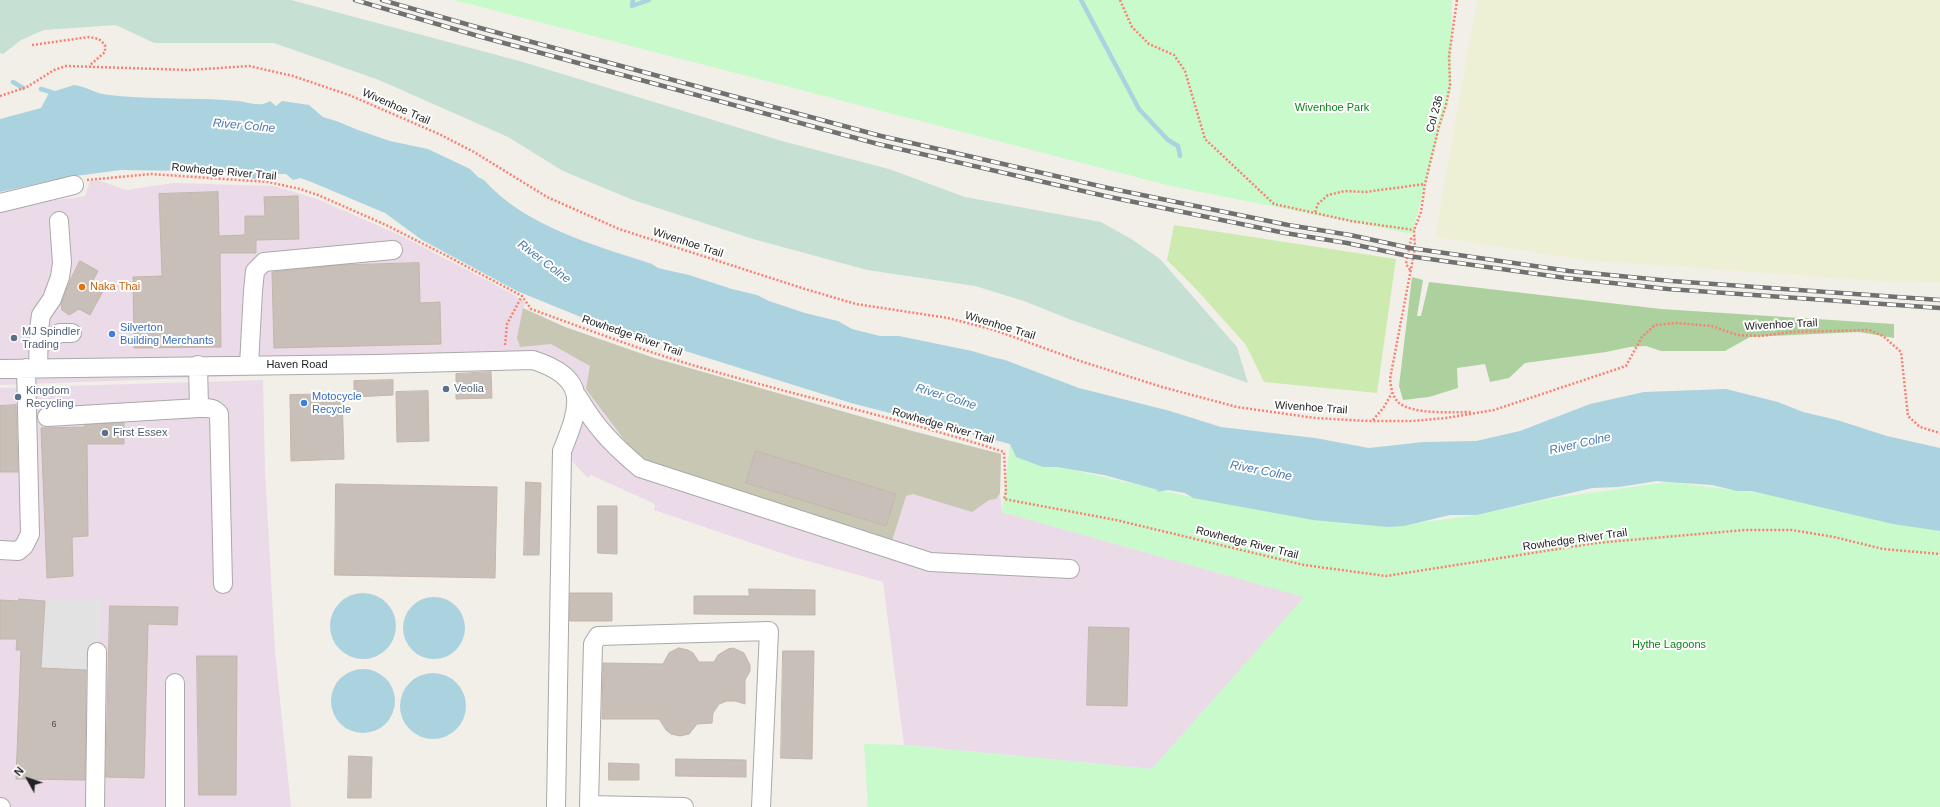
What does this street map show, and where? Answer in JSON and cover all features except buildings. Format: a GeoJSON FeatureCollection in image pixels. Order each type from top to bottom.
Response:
{"type":"FeatureCollection","features":[{"type":"Feature","properties":{"kind":"street"},"geometry":{"type":"LineString","coordinates":[[0,203],[74,185]]}},
{"type":"Feature","properties":{"kind":"street"},"geometry":{"type":"LineString","coordinates":[[0,550],[18,551],[24,546],[30,534],[32,368],[38,345],[41,315],[52,299],[60,277],[62,263],[59,221]]}},
{"type":"Feature","properties":{"kind":"street"},"geometry":{"type":"LineString","coordinates":[[249,365],[255,271],[264,262],[393,250]]}},
{"type":"Feature","properties":{"kind":"street"},"geometry":{"type":"LineString","coordinates":[[38,345],[60,333],[72,333]]}},
{"type":"Feature","properties":{"kind":"street","name":"Haven Road"},"geometry":{"type":"LineString","coordinates":[[0,369],[198,365],[378,364],[533,360],[549,365],[567,378],[576,389],[578,397],[590,418],[610,443],[640,468],[930,562],[1070,569]]}},
{"type":"Feature","properties":{"kind":"street"},"geometry":{"type":"LineString","coordinates":[[198,365],[199,408]]}},
{"type":"Feature","properties":{"kind":"street"},"geometry":{"type":"LineString","coordinates":[[556,807],[562,451],[576,414],[578,397]]}},
{"type":"Feature","properties":{"kind":"street"},"geometry":{"type":"LineString","coordinates":[[47,417],[199,408],[212,408],[216,410],[219,414],[223,584]]}},
{"type":"Feature","properties":{"kind":"street"},"geometry":{"type":"LineString","coordinates":[[684,807],[589,805],[593,644],[598,636],[769,631],[761,807]]}},
{"type":"Feature","properties":{"kind":"street"},"geometry":{"type":"LineString","coordinates":[[95,807],[97,652]]}},
{"type":"Feature","properties":{"kind":"street"},"geometry":{"type":"LineString","coordinates":[[175,683],[175,807]]}},
{"type":"Feature","properties":{"kind":"path"},"geometry":{"type":"LineString","coordinates":[[1120,0],[1132,26],[1149,44],[1174,56],[1185,71],[1205,139],[1274,204],[1350,221],[1414,230],[1414,248],[1390,379],[1392,394],[1399,403],[1413,410],[1472,412],[1494,410]]}},
{"type":"Feature","properties":{"kind":"path","name":"Col 236"},"geometry":{"type":"LineString","coordinates":[[1414,230],[1421,212],[1425,184],[1450,85],[1449,56],[1457,0]]}},
{"type":"Feature","properties":{"kind":"path"},"geometry":{"type":"LineString","coordinates":[[32,45],[89,37],[99,39],[105,45],[105,52],[88,67]]}},
{"type":"Feature","properties":{"kind":"path","name":"Wivenhoe Trail"},"geometry":{"type":"LineString","coordinates":[[0,96],[28,87],[66,66],[189,70],[249,66],[294,76],[349,95],[439,134],[474,152],[547,196],[577,212],[619,229],[856,304],[948,318],[994,330],[1162,387],[1237,407],[1308,417],[1368,421],[1412,421],[1446,418],[1494,410],[1626,366],[1642,337],[1655,325],[1676,323],[1712,326],[1737,336],[1759,336],[1791,332],[1869,330],[1883,336],[1901,352],[1908,416],[1920,427],[1940,433]]}},
{"type":"Feature","properties":{"kind":"path","name":"Rowhedge River Trail"},"geometry":{"type":"LineString","coordinates":[[74,185],[92,178],[151,174],[268,182],[300,189],[318,195],[386,225],[522,296],[531,309],[638,348],[706,369],[946,433],[1004,452],[1006,492],[1004,499],[1116,520],[1304,565],[1386,576],[1596,543],[1746,530],[1792,530],[1834,537],[1883,549],[1940,554]]}},
{"type":"Feature","properties":{"kind":"path"},"geometry":{"type":"LineString","coordinates":[[1315,212],[1318,204],[1328,195],[1345,191],[1365,192],[1425,184]]}},
{"type":"Feature","properties":{"kind":"path"},"geometry":{"type":"LineString","coordinates":[[1410,270],[1406,264],[1410,239],[1414,236]]}},
{"type":"Feature","properties":{"kind":"path"},"geometry":{"type":"LineString","coordinates":[[505,360],[507,324],[522,296]]}},
{"type":"Feature","properties":{"kind":"path"},"geometry":{"type":"LineString","coordinates":[[1368,421],[1374,420],[1392,394]]}},
{"type":"Feature","properties":{"kind":"shaded area"},"geometry":{"type":"Polygon","coordinates":[[[0,0],[291,0],[523,62],[782,141],[889,169],[965,197],[1101,222],[1133,240],[1160,259],[1237,347],[1248,383],[1069,319],[1024,301],[975,286],[867,270],[753,239],[633,200],[563,171],[508,137],[379,80],[274,43],[154,43],[116,25],[44,30],[21,40],[3,54],[0,53],[0,0]]]}},
{"type":"Feature","properties":{"kind":"shaded area"},"geometry":{"type":"Polygon","coordinates":[[[1477,0],[1940,0],[1940,283],[1892,282],[1585,260],[1435,237],[1477,0]]]}},
{"type":"Feature","properties":{"kind":"shaded area"},"geometry":{"type":"Polygon","coordinates":[[[98,180],[126,190],[174,183],[274,186],[320,200],[404,237],[513,294],[525,302],[524,309],[565,327],[654,358],[754,389],[1001,454],[1000,493],[1002,512],[1305,597],[1152,769],[904,745],[883,582],[790,556],[654,510],[655,504],[591,475],[588,478],[562,451],[577,397],[549,365],[0,385],[0,211],[35,203],[85,196],[90,181],[98,180]]]}},
{"type":"Feature","properties":{"kind":"shaded area"},"geometry":{"type":"Polygon","coordinates":[[[523,308],[565,327],[654,358],[912,431],[1001,454],[1000,493],[996,499],[989,500],[972,512],[913,494],[906,496],[892,541],[644,466],[586,389],[590,366],[551,344],[520,347],[517,338],[523,308]]]}},
{"type":"Feature","properties":{"kind":"shaded area"},"geometry":{"type":"Polygon","coordinates":[[[263,380],[265,469],[275,651],[291,807],[0,807],[0,388],[263,380]]]}},
{"type":"Feature","properties":{"kind":"shaded area"},"geometry":{"type":"Polygon","coordinates":[[[101,598],[100,670],[20,667],[20,650],[42,651],[45,601],[101,598]]]}},
{"type":"Feature","properties":{"kind":"green space","name":"Wivenhoe Park"},"geometry":{"type":"Polygon","coordinates":[[[454,0],[1452,0],[1451,89],[1412,234],[1171,186],[454,0]]]}},
{"type":"Feature","properties":{"kind":"green space"},"geometry":{"type":"Polygon","coordinates":[[[1174,225],[1396,259],[1377,393],[1264,382],[1246,345],[1196,289],[1167,260],[1174,225]]]}},
{"type":"Feature","properties":{"kind":"green space"},"geometry":{"type":"Polygon","coordinates":[[[1412,277],[1423,280],[1417,316],[1421,316],[1429,282],[1661,309],[1894,324],[1894,338],[1859,332],[1750,337],[1725,351],[1661,351],[1646,346],[1630,347],[1606,352],[1525,363],[1509,378],[1490,382],[1485,364],[1457,368],[1458,388],[1429,397],[1403,400],[1399,386],[1412,277]]]}},
{"type":"Feature","properties":{"kind":"green space","name":"Hythe Lagoons"},"geometry":{"type":"Polygon","coordinates":[[[1010,444],[1016,457],[1191,497],[1343,523],[1387,527],[1477,515],[1555,498],[1668,482],[1759,493],[1940,531],[1940,807],[868,807],[864,744],[904,745],[1152,769],[1304,597],[1002,512],[1010,444]]]}},
{"type":"Feature","properties":{"kind":"water","name":"River Colne"},"geometry":{"type":"Polygon","coordinates":[[[74,85],[95,92],[125,97],[222,100],[254,104],[262,104],[270,101],[276,106],[282,101],[309,105],[323,117],[358,130],[390,141],[428,149],[470,169],[500,196],[519,210],[540,222],[585,242],[652,264],[658,268],[689,275],[732,289],[757,295],[769,301],[805,313],[838,321],[852,329],[880,336],[899,336],[972,351],[1005,360],[1079,388],[1170,411],[1221,427],[1315,438],[1369,448],[1423,442],[1476,441],[1520,431],[1590,404],[1644,392],[1726,389],[1778,402],[1803,412],[1837,420],[1887,436],[1940,448],[1940,531],[1893,524],[1751,491],[1737,491],[1712,485],[1657,481],[1619,487],[1592,488],[1477,515],[1450,515],[1404,526],[1387,527],[1313,520],[1193,498],[1185,493],[1168,490],[1157,492],[1158,490],[1104,475],[1057,467],[1043,467],[1016,457],[1010,444],[851,403],[593,322],[517,291],[422,240],[385,213],[309,181],[300,178],[293,180],[286,174],[274,174],[254,179],[245,178],[237,172],[226,172],[213,176],[195,171],[121,170],[68,177],[0,192],[0,119],[41,108],[49,93],[74,85]]]}},
{"type":"Feature","properties":{"kind":"water"},"geometry":{"type":"Polygon","coordinates":[[[363,593],[375,596],[386,603],[393,614],[396,626],[393,638],[386,649],[375,656],[363,659],[351,656],[340,649],[333,638],[330,626],[333,614],[340,603],[351,596],[363,593]]]}},
{"type":"Feature","properties":{"kind":"water"},"geometry":{"type":"Polygon","coordinates":[[[428,597],[440,597],[456,606],[463,616],[465,628],[463,640],[456,650],[440,659],[428,659],[417,654],[408,645],[403,634],[403,622],[408,611],[417,602],[428,597]]]}},
{"type":"Feature","properties":{"kind":"water"},"geometry":{"type":"Polygon","coordinates":[[[357,669],[369,669],[386,678],[393,689],[395,701],[393,713],[386,724],[369,733],[357,733],[345,728],[336,719],[331,707],[331,695],[336,683],[345,674],[357,669]]]}},
{"type":"Feature","properties":{"kind":"water"},"geometry":{"type":"Polygon","coordinates":[[[433,673],[446,676],[456,683],[463,693],[466,706],[463,719],[456,729],[446,736],[433,739],[420,736],[410,729],[403,719],[400,706],[403,693],[410,683],[420,676],[433,673]]]}},
{"type":"Feature","properties":{"kind":"waterway"},"geometry":{"type":"LineString","coordinates":[[633,0],[632,6],[649,0]]}},
{"type":"Feature","properties":{"kind":"waterway"},"geometry":{"type":"LineString","coordinates":[[1081,0],[1139,109],[1168,140],[1178,146],[1180,156]]}},
{"type":"Feature","properties":{"kind":"waterway"},"geometry":{"type":"LineString","coordinates":[[13,82],[23,88]]}},
{"type":"Feature","properties":{"kind":"waterway"},"geometry":{"type":"LineString","coordinates":[[41,89],[57,94]]}},
{"type":"Feature","properties":{"kind":"railway"},"geometry":{"type":"LineString","coordinates":[[355,0],[478,36],[878,144],[1105,196],[1285,233],[1347,243],[1408,256],[1566,278],[1668,289],[1940,308]]}},
{"type":"Feature","properties":{"kind":"railway"},"geometry":{"type":"LineString","coordinates":[[382,0],[480,28],[881,136],[1108,188],[1288,225],[1350,235],[1410,248],[1569,271],[1671,281],[1940,300]]}},
{"type":"Feature","properties":{"kind":"place","name":"Naka Thai"},"geometry":{"type":"Point","coordinates":[82,287]}},
{"type":"Feature","properties":{"kind":"place","name":"Silverton Building Merchants"},"geometry":{"type":"Point","coordinates":[112,334]}},
{"type":"Feature","properties":{"kind":"place","name":"MJ Spindler Trading"},"geometry":{"type":"Point","coordinates":[14,338]}},
{"type":"Feature","properties":{"kind":"place","name":"Veolia"},"geometry":{"type":"Point","coordinates":[446,389]}},
{"type":"Feature","properties":{"kind":"place","name":"Kingdom Recycling"},"geometry":{"type":"Point","coordinates":[18,397]}},
{"type":"Feature","properties":{"kind":"place","name":"Motocycle Recycle"},"geometry":{"type":"Point","coordinates":[304,403]}},
{"type":"Feature","properties":{"kind":"place","name":"First Essex"},"geometry":{"type":"Point","coordinates":[105,433]}}]}
